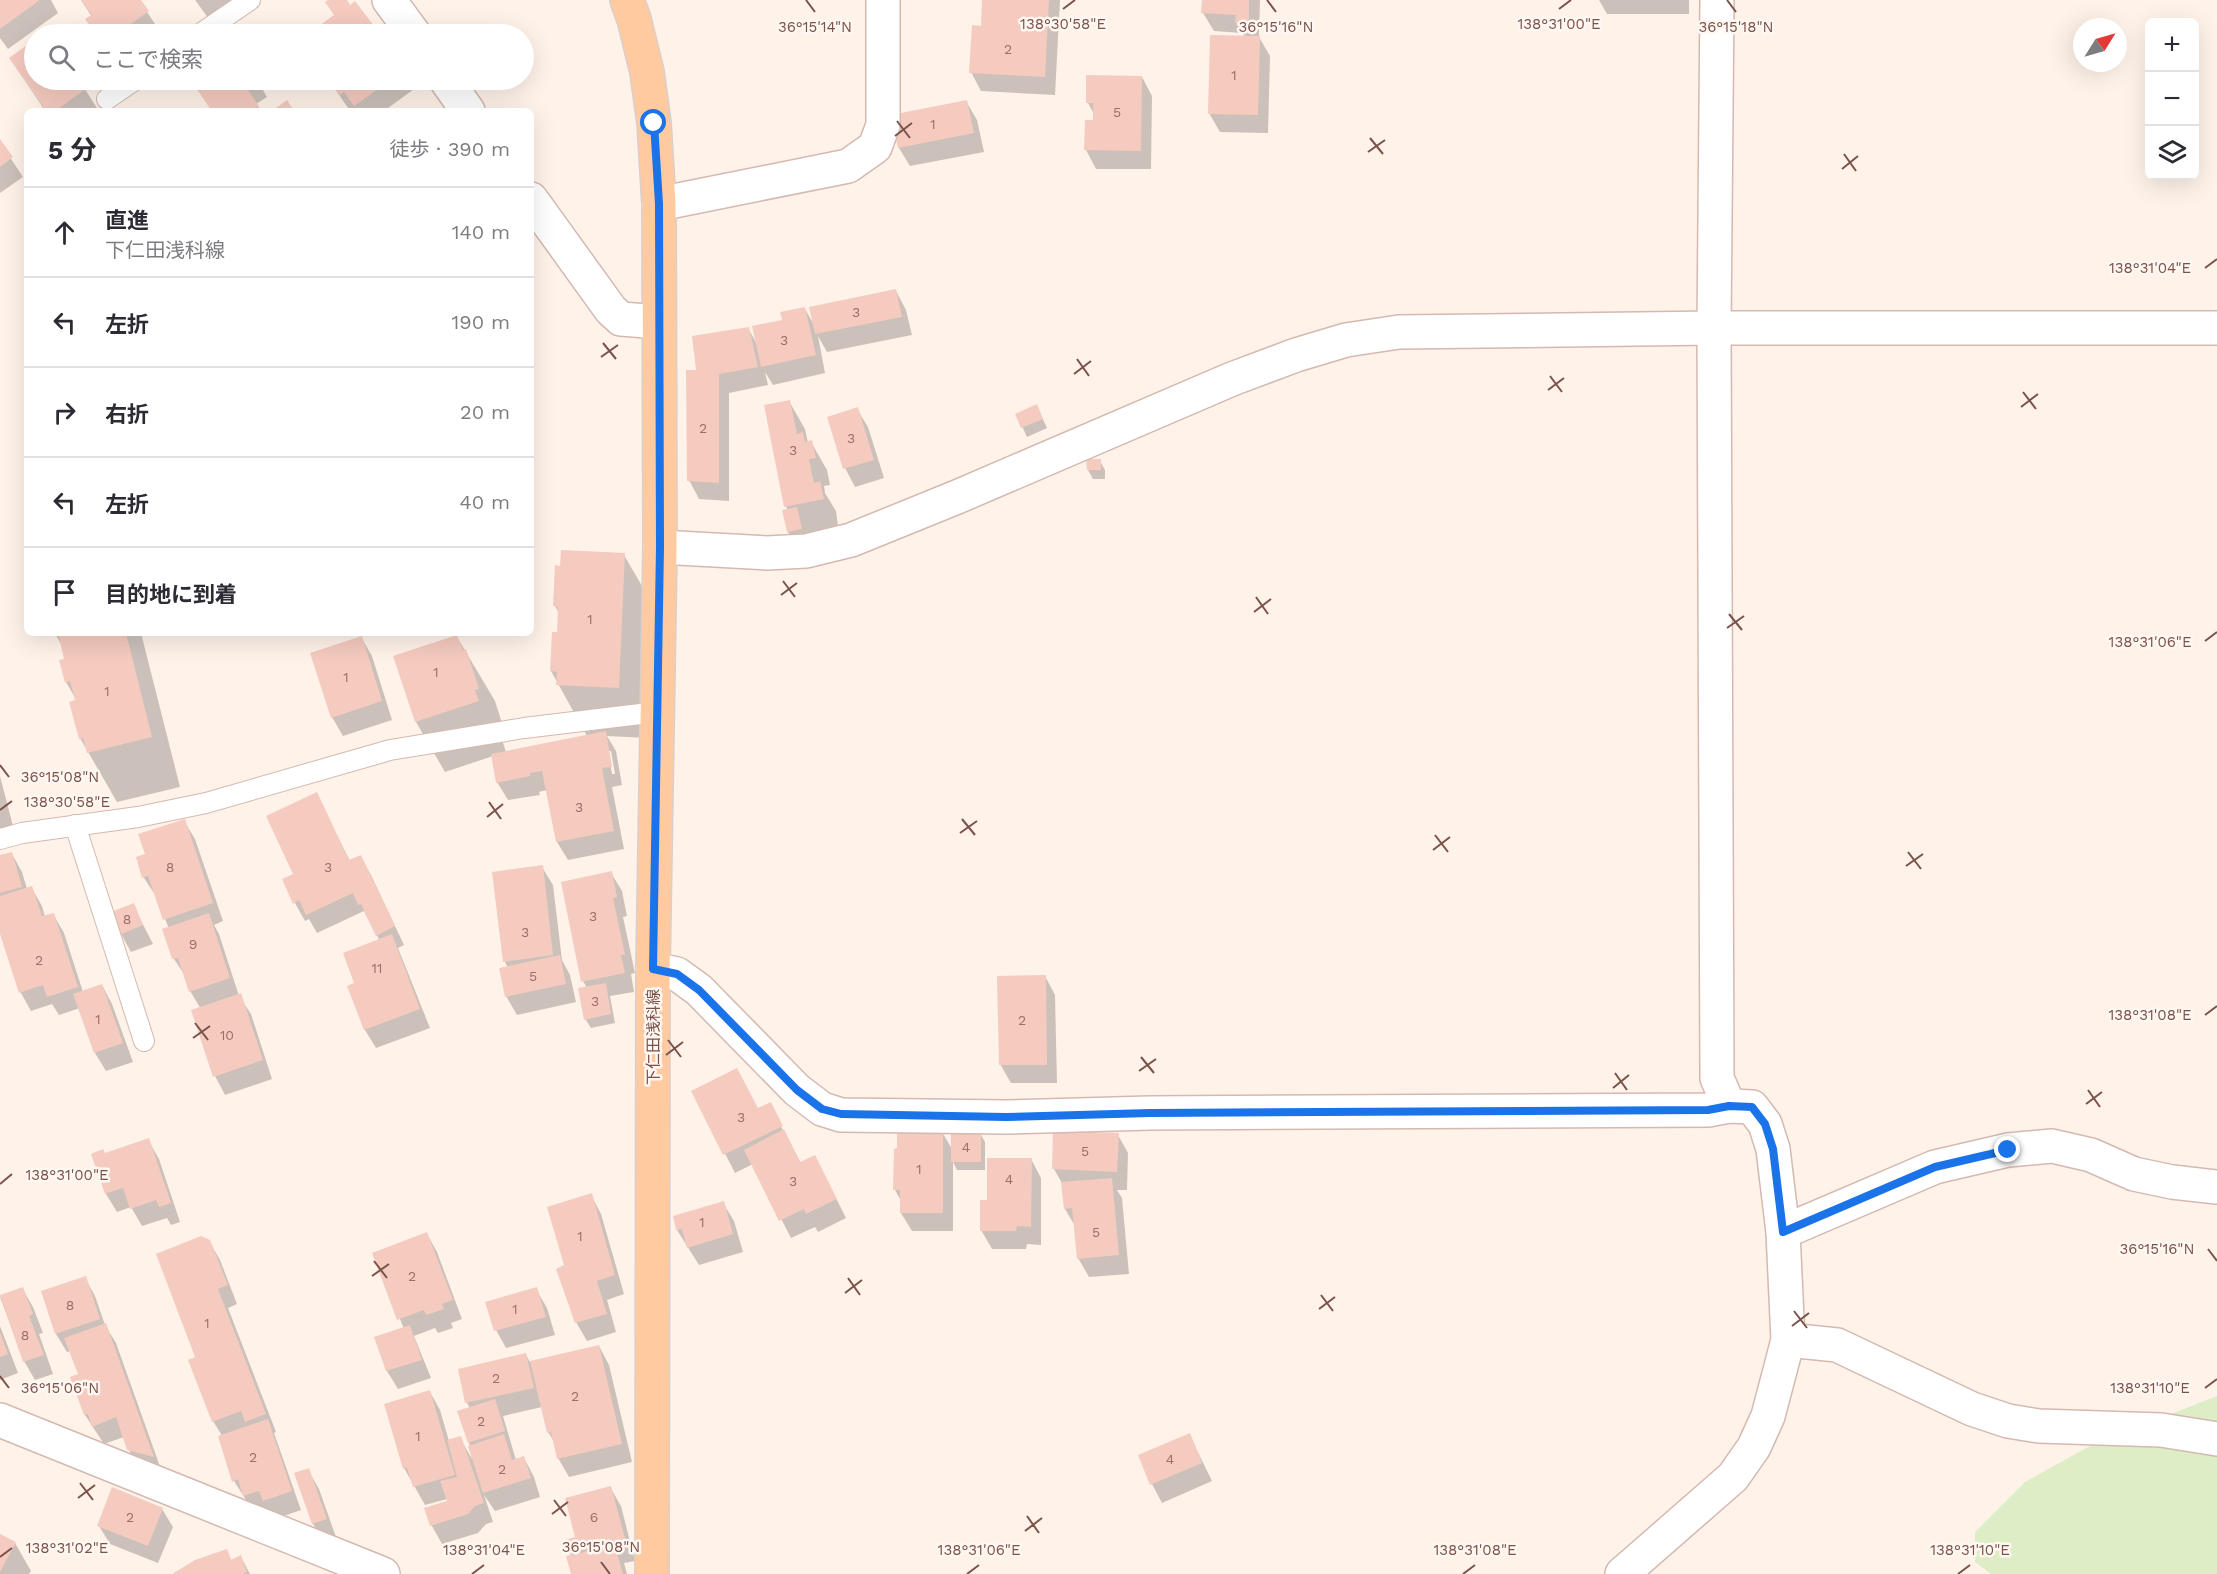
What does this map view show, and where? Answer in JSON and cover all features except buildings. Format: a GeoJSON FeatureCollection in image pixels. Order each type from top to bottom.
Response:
{"type":"FeatureCollection","features":[{"type":"Feature","properties":{"kind":"main road","name":"下仁田浅科線"},"geometry":{"type":"LineString","coordinates":[[627,0],[647,72],[654,123],[659,204],[660,547],[653,969],[652,1574]]}},
{"type":"Feature","properties":{"kind":"street"},"geometry":{"type":"LineString","coordinates":[[389,0],[407,24]]}},
{"type":"Feature","properties":{"kind":"street"},"geometry":{"type":"LineString","coordinates":[[659,204],[848,166],[875,147],[883,125],[883,0]]}},
{"type":"Feature","properties":{"kind":"street"},"geometry":{"type":"LineString","coordinates":[[1717,0],[1714,328],[1717,1078],[1729,1106]]}},
{"type":"Feature","properties":{"kind":"street"},"geometry":{"type":"LineString","coordinates":[[453,90],[466,108]]}},
{"type":"Feature","properties":{"kind":"street"},"geometry":{"type":"LineString","coordinates":[[534,203],[611,310],[621,319],[659,321]]}},
{"type":"Feature","properties":{"kind":"street"},"geometry":{"type":"LineString","coordinates":[[660,547],[766,553],[806,551],[850,540],[969,492],[1232,379],[1296,355],[1346,340],[1399,332],[1714,328],[2217,328]]}},
{"type":"Feature","properties":{"kind":"street"},"geometry":{"type":"LineString","coordinates":[[653,969],[677,974],[699,990],[797,1090],[822,1109],[841,1114],[1006,1117],[1150,1113],[1696,1110],[1729,1106],[1752,1107],[1765,1124],[1773,1149],[1783,1232],[1788,1340],[1768,1416],[1754,1447],[1733,1477],[1622,1574]]}},
{"type":"Feature","properties":{"kind":"street"},"geometry":{"type":"LineString","coordinates":[[1783,1232],[1935,1167],[2008,1150],[2052,1146],[2091,1155],[2134,1174],[2172,1182],[2217,1187]]}},
{"type":"Feature","properties":{"kind":"street"},"geometry":{"type":"LineString","coordinates":[[1788,1340],[1837,1345],[1972,1409],[2008,1421],[2039,1426],[2161,1430],[2217,1439]]}},
{"type":"Feature","properties":{"kind":"street"},"geometry":{"type":"LineString","coordinates":[[0,1420],[383,1574]]}},
{"type":"Feature","properties":{"kind":"lane"},"geometry":{"type":"LineString","coordinates":[[215,24],[250,0]]}},
{"type":"Feature","properties":{"kind":"lane"},"geometry":{"type":"LineString","coordinates":[[107,99],[120,90]]}},
{"type":"Feature","properties":{"kind":"lane"},"geometry":{"type":"LineString","coordinates":[[0,839],[22,833],[138,817],[206,803],[390,750],[524,728],[657,712]]}},
{"type":"Feature","properties":{"kind":"lane"},"geometry":{"type":"LineString","coordinates":[[75,825],[144,1041]]}},
{"type":"Feature","properties":{"kind":"green space"},"geometry":{"type":"Polygon","coordinates":[[[2217,1396],[2217,1574],[1991,1574],[1975,1562],[1975,1532],[2025,1482],[2090,1446],[2217,1396]]]}},
{"type":"Feature","properties":{"kind":"route"},"geometry":{"type":"LineString","coordinates":[[654,123],[659,204],[660,547],[653,969],[677,974],[699,990],[797,1090],[822,1109],[841,1114],[1006,1117],[1150,1113],[1708,1110],[1729,1106],[1752,1107],[1765,1124],[1773,1149],[1783,1232],[1935,1167],[2008,1150]]}}]}
